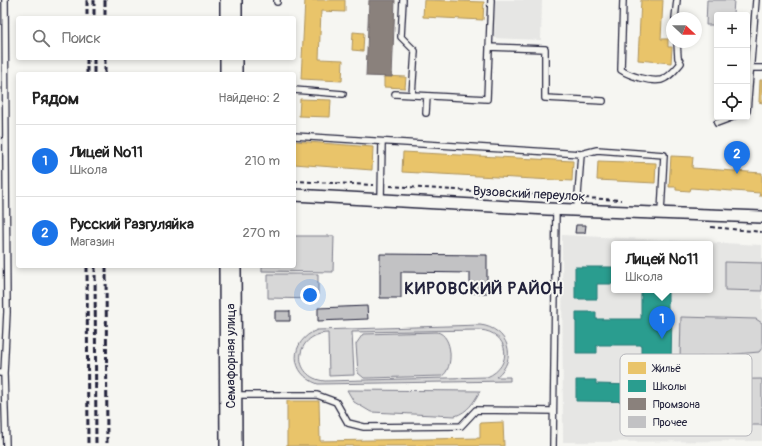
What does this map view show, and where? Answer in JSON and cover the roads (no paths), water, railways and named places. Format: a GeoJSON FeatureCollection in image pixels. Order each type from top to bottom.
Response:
{"type":"FeatureCollection","features":[{"type":"Feature","properties":{"kind":"highway"},"geometry":{"type":"LineString","coordinates":[[231,0],[231,16]]}},
{"type":"Feature","properties":{"kind":"highway"},"geometry":{"type":"LineString","coordinates":[[231,60],[231,72]]}},
{"type":"Feature","properties":{"kind":"highway","name":"Семафорная улица"},"geometry":{"type":"LineString","coordinates":[[230,268],[231,446]]}},
{"type":"Feature","properties":{"kind":"street","name":"Вузовский переулок"},"geometry":{"type":"LineString","coordinates":[[296,195],[556,209],[762,217]]}},
{"type":"Feature","properties":{"kind":"lane"},"geometry":{"type":"LineString","coordinates":[[5,0],[7,312],[2,373],[6,446]]}},
{"type":"Feature","properties":{"kind":"lane"},"geometry":{"type":"LineString","coordinates":[[403,0],[401,37],[415,51],[412,95]]}},
{"type":"Feature","properties":{"kind":"lane"},"geometry":{"type":"LineString","coordinates":[[395,94],[487,99],[491,0]]}},
{"type":"Feature","properties":{"kind":"lane"},"geometry":{"type":"LineString","coordinates":[[623,0],[621,70],[630,76],[661,80],[674,72],[681,63],[678,58],[677,48]]}},
{"type":"Feature","properties":{"kind":"lane"},"geometry":{"type":"LineString","coordinates":[[676,12],[677,0]]}},
{"type":"Feature","properties":{"kind":"lane"},"geometry":{"type":"LineString","coordinates":[[750,85],[756,0]]}},
{"type":"Feature","properties":{"kind":"lane"},"geometry":{"type":"LineString","coordinates":[[489,47],[545,49],[545,98],[603,101]]}},
{"type":"Feature","properties":{"kind":"lane"},"geometry":{"type":"LineString","coordinates":[[752,68],[762,68]]}},
{"type":"Feature","properties":{"kind":"lane"},"geometry":{"type":"LineString","coordinates":[[296,90],[343,94]]}},
{"type":"Feature","properties":{"kind":"lane"},"geometry":{"type":"LineString","coordinates":[[426,96],[426,113]]}},
{"type":"Feature","properties":{"kind":"lane"},"geometry":{"type":"LineString","coordinates":[[717,124],[726,120]]}},
{"type":"Feature","properties":{"kind":"lane"},"geometry":{"type":"LineString","coordinates":[[296,136],[581,154],[597,150],[664,155],[661,213]]}},
{"type":"Feature","properties":{"kind":"lane"},"geometry":{"type":"LineString","coordinates":[[381,199],[382,142]]}},
{"type":"Feature","properties":{"kind":"lane"},"geometry":{"type":"LineString","coordinates":[[577,209],[581,154]]}},
{"type":"Feature","properties":{"kind":"lane"},"geometry":{"type":"LineString","coordinates":[[553,446],[556,209]]}},
{"type":"Feature","properties":{"kind":"lane"},"geometry":{"type":"LineString","coordinates":[[230,395],[317,395],[336,402],[348,423],[364,427],[461,426],[476,410],[553,411]]}},
{"type":"Feature","properties":{"kind":"railway"},"geometry":{"type":"LineString","coordinates":[[87,0],[87,16]]}},
{"type":"Feature","properties":{"kind":"railway"},"geometry":{"type":"LineString","coordinates":[[94,0],[94,16]]}},
{"type":"Feature","properties":{"kind":"railway"},"geometry":{"type":"LineString","coordinates":[[105,0],[105,16]]}},
{"type":"Feature","properties":{"kind":"railway"},"geometry":{"type":"LineString","coordinates":[[87,60],[87,72]]}},
{"type":"Feature","properties":{"kind":"railway"},"geometry":{"type":"LineString","coordinates":[[94,60],[94,72]]}},
{"type":"Feature","properties":{"kind":"railway"},"geometry":{"type":"LineString","coordinates":[[105,60],[105,72]]}},
{"type":"Feature","properties":{"kind":"railway"},"geometry":{"type":"LineString","coordinates":[[87,268],[88,446]]}},
{"type":"Feature","properties":{"kind":"railway"},"geometry":{"type":"LineString","coordinates":[[95,268],[96,446]]}},
{"type":"Feature","properties":{"kind":"railway"},"geometry":{"type":"LineString","coordinates":[[106,268],[107,446]]}},
{"type":"Feature","properties":{"kind":"place","name":"Русский Разгуляйка"},"geometry":{"type":"Point","coordinates":[737,174]}},
{"type":"Feature","properties":{"kind":"place","name":"Лицей №11"},"geometry":{"type":"Point","coordinates":[662,339]}},
{"type":"Feature","properties":{"kind":"district","name":"КИРОВСКИЙ РАЙОН"},"geometry":{"type":"Point","coordinates":[484,288]}}]}
